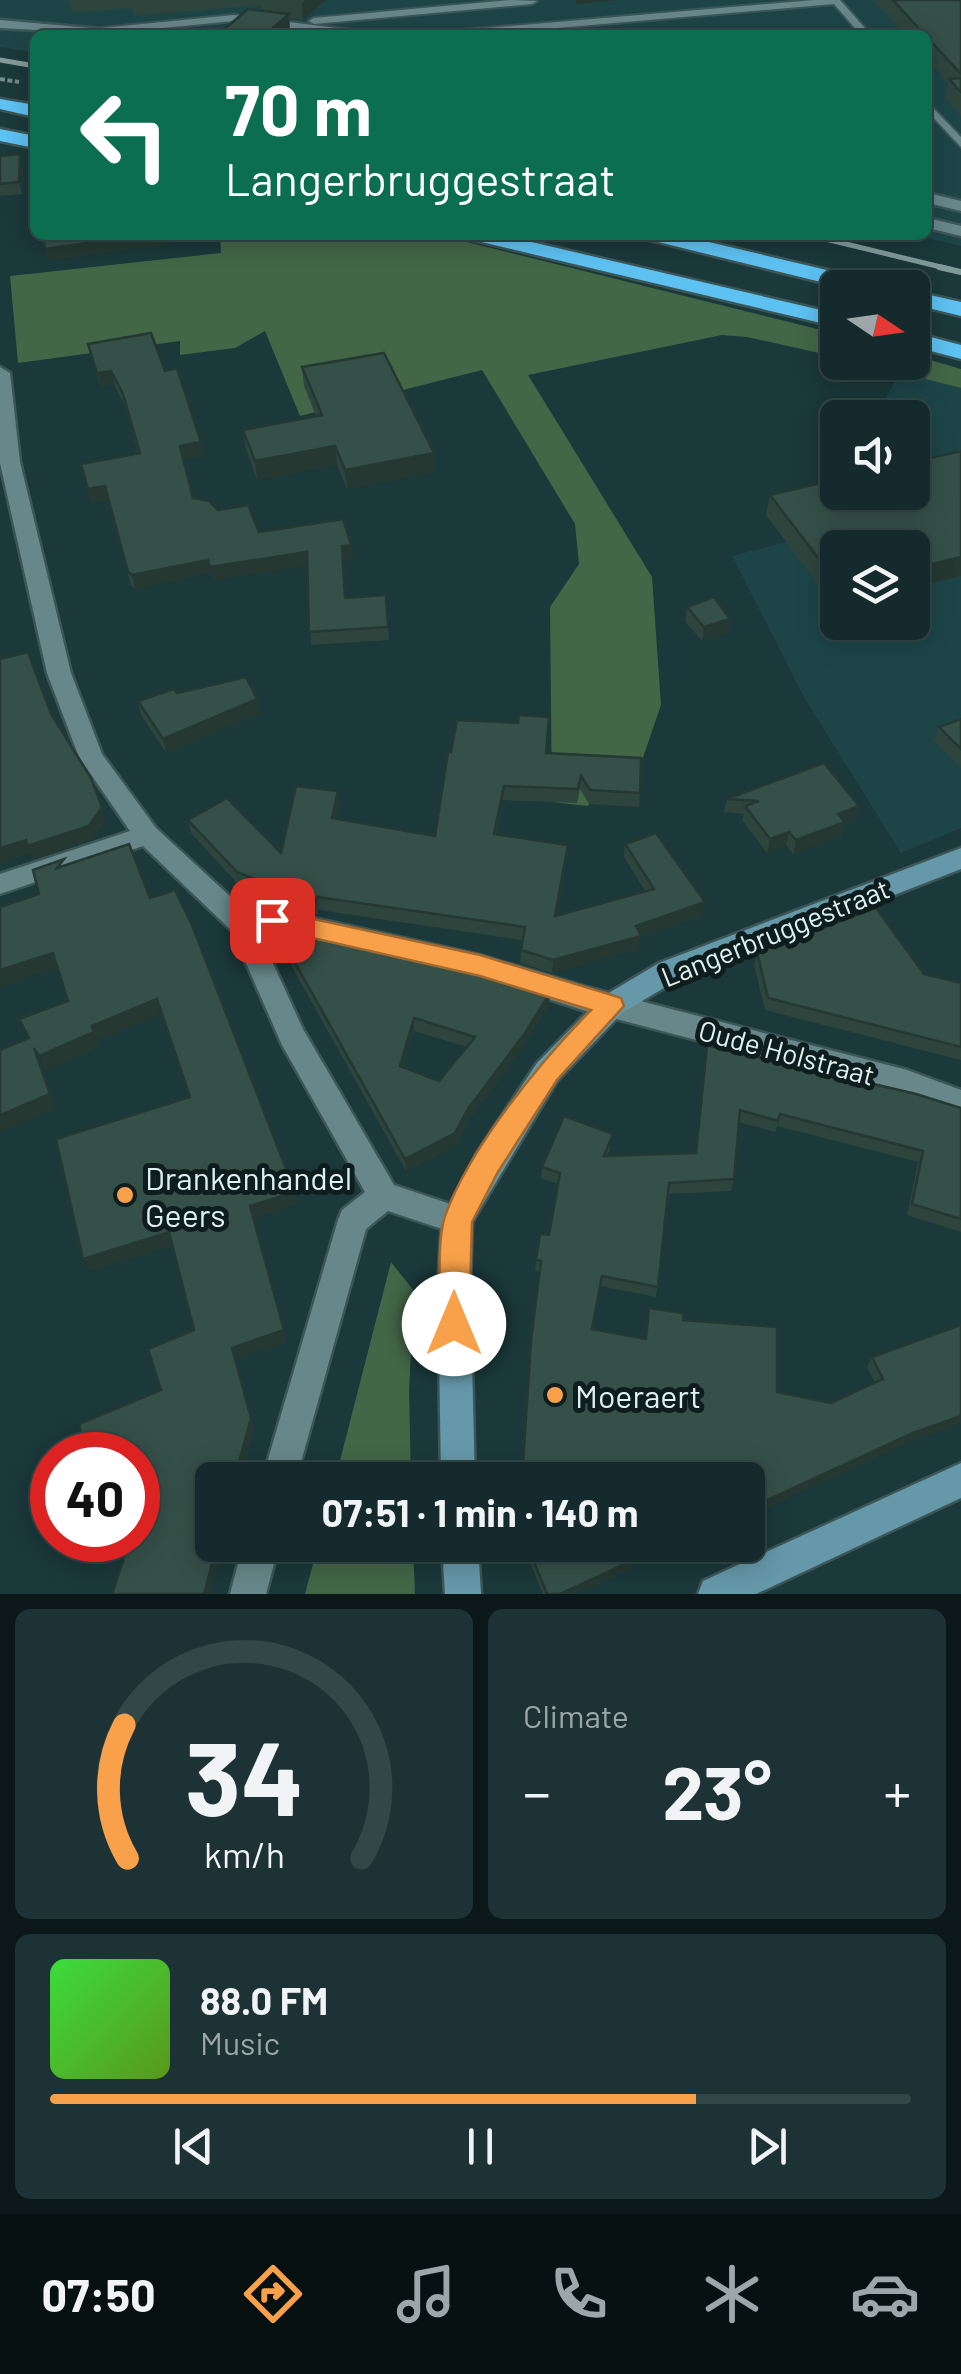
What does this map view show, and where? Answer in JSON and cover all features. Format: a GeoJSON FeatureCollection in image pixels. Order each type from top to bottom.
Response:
{"type":"FeatureCollection","features":[{"type":"Feature","properties":{"kind":"highway"},"geometry":{"type":"LineString","coordinates":[[0,104],[30,110]]}},
{"type":"Feature","properties":{"kind":"highway"},"geometry":{"type":"LineString","coordinates":[[0,135],[30,141]]}},
{"type":"Feature","properties":{"kind":"highway"},"geometry":{"type":"LineString","coordinates":[[498,240],[820,317]]}},
{"type":"Feature","properties":{"kind":"highway"},"geometry":{"type":"LineString","coordinates":[[544,240],[820,306]]}},
{"type":"Feature","properties":{"kind":"highway"},"geometry":{"type":"LineString","coordinates":[[673,240],[820,275]]}},
{"type":"Feature","properties":{"kind":"highway"},"geometry":{"type":"LineString","coordinates":[[546,251],[820,325]]}},
{"type":"Feature","properties":{"kind":"highway"},"geometry":{"type":"LineString","coordinates":[[930,301],[961,309]]}},
{"type":"Feature","properties":{"kind":"highway"},"geometry":{"type":"LineString","coordinates":[[930,334],[961,342]]}},
{"type":"Feature","properties":{"kind":"highway"},"geometry":{"type":"LineString","coordinates":[[930,344],[961,352]]}},
{"type":"Feature","properties":{"kind":"highway"},"geometry":{"type":"LineString","coordinates":[[930,354],[961,362]]}},
{"type":"Feature","properties":{"kind":"street"},"geometry":{"type":"LineString","coordinates":[[0,24],[102,30]]}},
{"type":"Feature","properties":{"kind":"street"},"geometry":{"type":"LineString","coordinates":[[0,35],[30,40]]}},
{"type":"Feature","properties":{"kind":"street"},"geometry":{"type":"LineString","coordinates":[[932,199],[961,206]]}},
{"type":"Feature","properties":{"kind":"street"},"geometry":{"type":"LineString","coordinates":[[932,224],[961,231]]}},
{"type":"Feature","properties":{"kind":"street"},"geometry":{"type":"LineString","coordinates":[[0,373],[5,463],[59,673],[90,757],[147,835],[242,924],[292,1036],[384,1196],[458,1220],[454,1285],[458,1462]]}},
{"type":"Feature","properties":{"kind":"street"},"geometry":{"type":"LineString","coordinates":[[0,884],[147,835]]}},
{"type":"Feature","properties":{"kind":"street","name":"Langerbruggestraat"},"geometry":{"type":"LineString","coordinates":[[458,1220],[488,1163],[547,1072],[612,1006],[669,971],[731,944],[961,858]]}},
{"type":"Feature","properties":{"kind":"street"},"geometry":{"type":"LineString","coordinates":[[242,924],[272,920],[480,966],[612,1006]]}},
{"type":"Feature","properties":{"kind":"street","name":"Oude Holstraat"},"geometry":{"type":"LineString","coordinates":[[612,1006],[907,1083],[961,1103]]}},
{"type":"Feature","properties":{"kind":"street"},"geometry":{"type":"LineString","coordinates":[[284,1462],[353,1220],[384,1196]]}},
{"type":"Feature","properties":{"kind":"street"},"geometry":{"type":"LineString","coordinates":[[716,1594],[961,1480]]}},
{"type":"Feature","properties":{"kind":"street"},"geometry":{"type":"LineString","coordinates":[[248,1594],[256,1562]]}},
{"type":"Feature","properties":{"kind":"street"},"geometry":{"type":"LineString","coordinates":[[461,1562],[463,1594]]}},
{"type":"Feature","properties":{"kind":"lane"},"geometry":{"type":"LineString","coordinates":[[284,23],[532,1]]}},
{"type":"Feature","properties":{"kind":"lane"},"geometry":{"type":"LineString","coordinates":[[498,30],[836,1],[862,30]]}},
{"type":"Feature","properties":{"kind":"lane"},"geometry":{"type":"LineString","coordinates":[[102,30],[234,18],[332,30]]}},
{"type":"Feature","properties":{"kind":"lane"},"geometry":{"type":"LineString","coordinates":[[932,111],[961,144]]}},
{"type":"Feature","properties":{"kind":"shaded area"},"geometry":{"type":"Polygon","coordinates":[[[0,0],[961,0],[961,246],[932,239],[932,30],[30,30],[30,52],[0,47],[0,0]]]}},
{"type":"Feature","properties":{"kind":"shaded area"},"geometry":{"type":"Polygon","coordinates":[[[930,379],[961,388],[961,828],[901,853],[805,699],[732,556],[820,533],[820,640],[930,640],[930,530],[833,530],[911,510],[930,510],[930,400],[885,400],[896,380],[930,379]]]}},
{"type":"Feature","properties":{"kind":"green space"},"geometry":{"type":"Polygon","coordinates":[[[220,240],[459,240],[820,330],[820,353],[722,335],[528,375],[652,577],[661,705],[639,769],[587,806],[552,802],[550,607],[579,564],[575,524],[482,370],[300,416],[265,331],[235,348],[180,355],[180,341],[18,363],[10,276],[221,253],[220,240]]]}},
{"type":"Feature","properties":{"kind":"green space"},"geometry":{"type":"Polygon","coordinates":[[[930,360],[961,369],[961,388],[930,380],[930,360]]]}},
{"type":"Feature","properties":{"kind":"green space"},"geometry":{"type":"Polygon","coordinates":[[[391,1262],[414,1291],[409,1391],[411,1462],[340,1462],[391,1262]]]}},
{"type":"Feature","properties":{"kind":"green space"},"geometry":{"type":"Polygon","coordinates":[[[313,1562],[414,1562],[415,1594],[305,1594],[313,1562]]]}},
{"type":"Feature","properties":{"kind":"building"},"geometry":{"type":"Polygon","coordinates":[[[893,0],[961,0],[961,74],[932,42],[932,30],[920,30],[893,0]]]}},
{"type":"Feature","properties":{"kind":"building"},"geometry":{"type":"Polygon","coordinates":[[[248,9],[289,14],[271,30],[223,30],[248,9]]]}},
{"type":"Feature","properties":{"kind":"building"},"geometry":{"type":"Polygon","coordinates":[[[961,78],[961,92],[949,79],[961,78]]]}},
{"type":"Feature","properties":{"kind":"building"},"geometry":{"type":"Polygon","coordinates":[[[20,154],[19,182],[0,184],[0,156],[20,154]]]}},
{"type":"Feature","properties":{"kind":"building"},"geometry":{"type":"Polygon","coordinates":[[[44,240],[107,240],[45,249],[44,240]]]}},
{"type":"Feature","properties":{"kind":"building"},"geometry":{"type":"Polygon","coordinates":[[[151,333],[165,371],[177,368],[201,442],[180,446],[193,498],[209,501],[218,510],[248,505],[259,532],[343,519],[351,545],[342,546],[345,598],[386,595],[388,627],[309,632],[307,552],[210,567],[208,560],[132,575],[128,572],[105,486],[88,489],[81,464],[140,453],[123,394],[111,371],[97,373],[88,344],[151,333]]]}},
{"type":"Feature","properties":{"kind":"building"},"geometry":{"type":"Polygon","coordinates":[[[384,353],[434,453],[345,470],[335,446],[255,461],[243,430],[322,415],[302,367],[384,353]]]}},
{"type":"Feature","properties":{"kind":"building"},"geometry":{"type":"Polygon","coordinates":[[[961,451],[961,557],[930,565],[930,530],[820,530],[820,560],[770,495],[820,483],[820,510],[930,510],[930,458],[961,451]]]}},
{"type":"Feature","properties":{"kind":"building"},"geometry":{"type":"Polygon","coordinates":[[[714,597],[730,619],[704,627],[687,607],[714,597]]]}},
{"type":"Feature","properties":{"kind":"building"},"geometry":{"type":"Polygon","coordinates":[[[28,652],[51,714],[91,778],[102,807],[89,826],[27,846],[26,840],[0,848],[0,659],[28,652]]]}},
{"type":"Feature","properties":{"kind":"building"},"geometry":{"type":"Polygon","coordinates":[[[246,677],[257,699],[163,739],[138,701],[174,689],[177,693],[246,677]]]}},
{"type":"Feature","properties":{"kind":"building"},"geometry":{"type":"Polygon","coordinates":[[[519,715],[549,717],[546,753],[641,758],[640,793],[590,790],[581,776],[578,789],[504,786],[494,834],[568,845],[555,916],[654,889],[625,844],[656,833],[705,902],[636,926],[641,936],[553,960],[521,950],[525,927],[317,897],[316,902],[304,899],[237,872],[188,820],[227,798],[281,853],[296,786],[338,791],[332,818],[435,836],[457,720],[518,723],[519,715]]]}},
{"type":"Feature","properties":{"kind":"building"},"geometry":{"type":"Polygon","coordinates":[[[961,719],[961,749],[939,727],[961,719]]]}},
{"type":"Feature","properties":{"kind":"building"},"geometry":{"type":"Polygon","coordinates":[[[824,763],[859,806],[838,814],[845,822],[796,840],[789,832],[770,839],[745,806],[759,801],[727,799],[824,763]]]}},
{"type":"Feature","properties":{"kind":"building"},"geometry":{"type":"Polygon","coordinates":[[[129,844],[150,898],[175,890],[295,1192],[250,1206],[284,1330],[232,1348],[251,1418],[239,1462],[195,1462],[195,1562],[212,1562],[204,1594],[112,1594],[123,1562],[160,1562],[160,1432],[81,1432],[79,1424],[161,1390],[148,1349],[194,1330],[169,1232],[83,1259],[56,1139],[190,1097],[157,999],[92,1026],[94,1032],[39,1056],[34,1048],[50,1094],[0,1115],[0,1050],[29,1038],[19,1019],[68,1001],[53,953],[0,970],[0,907],[39,894],[33,870],[64,859],[57,868],[129,844]]]}},
{"type":"Feature","properties":{"kind":"building"},"geometry":{"type":"Polygon","coordinates":[[[876,908],[924,974],[961,983],[961,1047],[768,998],[757,952],[876,908]]]}},
{"type":"Feature","properties":{"kind":"building"},"geometry":{"type":"Polygon","coordinates":[[[298,928],[521,982],[550,993],[455,1133],[405,1159],[280,936],[298,928]],[[414,1018],[400,1066],[439,1081],[475,1037],[414,1018]]]}},
{"type":"Feature","properties":{"kind":"building"},"geometry":{"type":"Polygon","coordinates":[[[707,1045],[961,1108],[961,1219],[912,1204],[923,1151],[780,1114],[778,1121],[740,1110],[734,1179],[669,1183],[658,1287],[602,1276],[592,1329],[646,1339],[649,1308],[683,1313],[683,1320],[777,1327],[777,1392],[831,1403],[883,1379],[872,1357],[961,1325],[961,1416],[913,1433],[765,1501],[765,1462],[523,1462],[541,1261],[536,1260],[540,1234],[549,1235],[560,1173],[542,1167],[564,1116],[613,1134],[604,1156],[696,1153],[707,1045]]]}},
{"type":"Feature","properties":{"kind":"building"},"geometry":{"type":"Polygon","coordinates":[[[534,1562],[630,1562],[560,1594],[547,1594],[534,1562]]]}},
{"type":"Feature","properties":{"kind":"railway"},"geometry":{"type":"LineString","coordinates":[[0,60],[30,65]]}},
{"type":"Feature","properties":{"kind":"railway"},"geometry":{"type":"LineString","coordinates":[[830,240],[949,269]]}},
{"type":"Feature","properties":{"kind":"railway"},"geometry":{"type":"LineString","coordinates":[[939,267],[961,272]]}},
{"type":"Feature","properties":{"kind":"place","name":"Drankenhandel Geers"},"geometry":{"type":"Point","coordinates":[125,1195]}},
{"type":"Feature","properties":{"kind":"place","name":"Moeraert"},"geometry":{"type":"Point","coordinates":[555,1395]}},
{"type":"Feature","properties":{"kind":"route"},"geometry":{"type":"LineString","coordinates":[[272,920],[480,966],[612,1006],[547,1072],[488,1163],[458,1220],[454,1324]]}}]}
